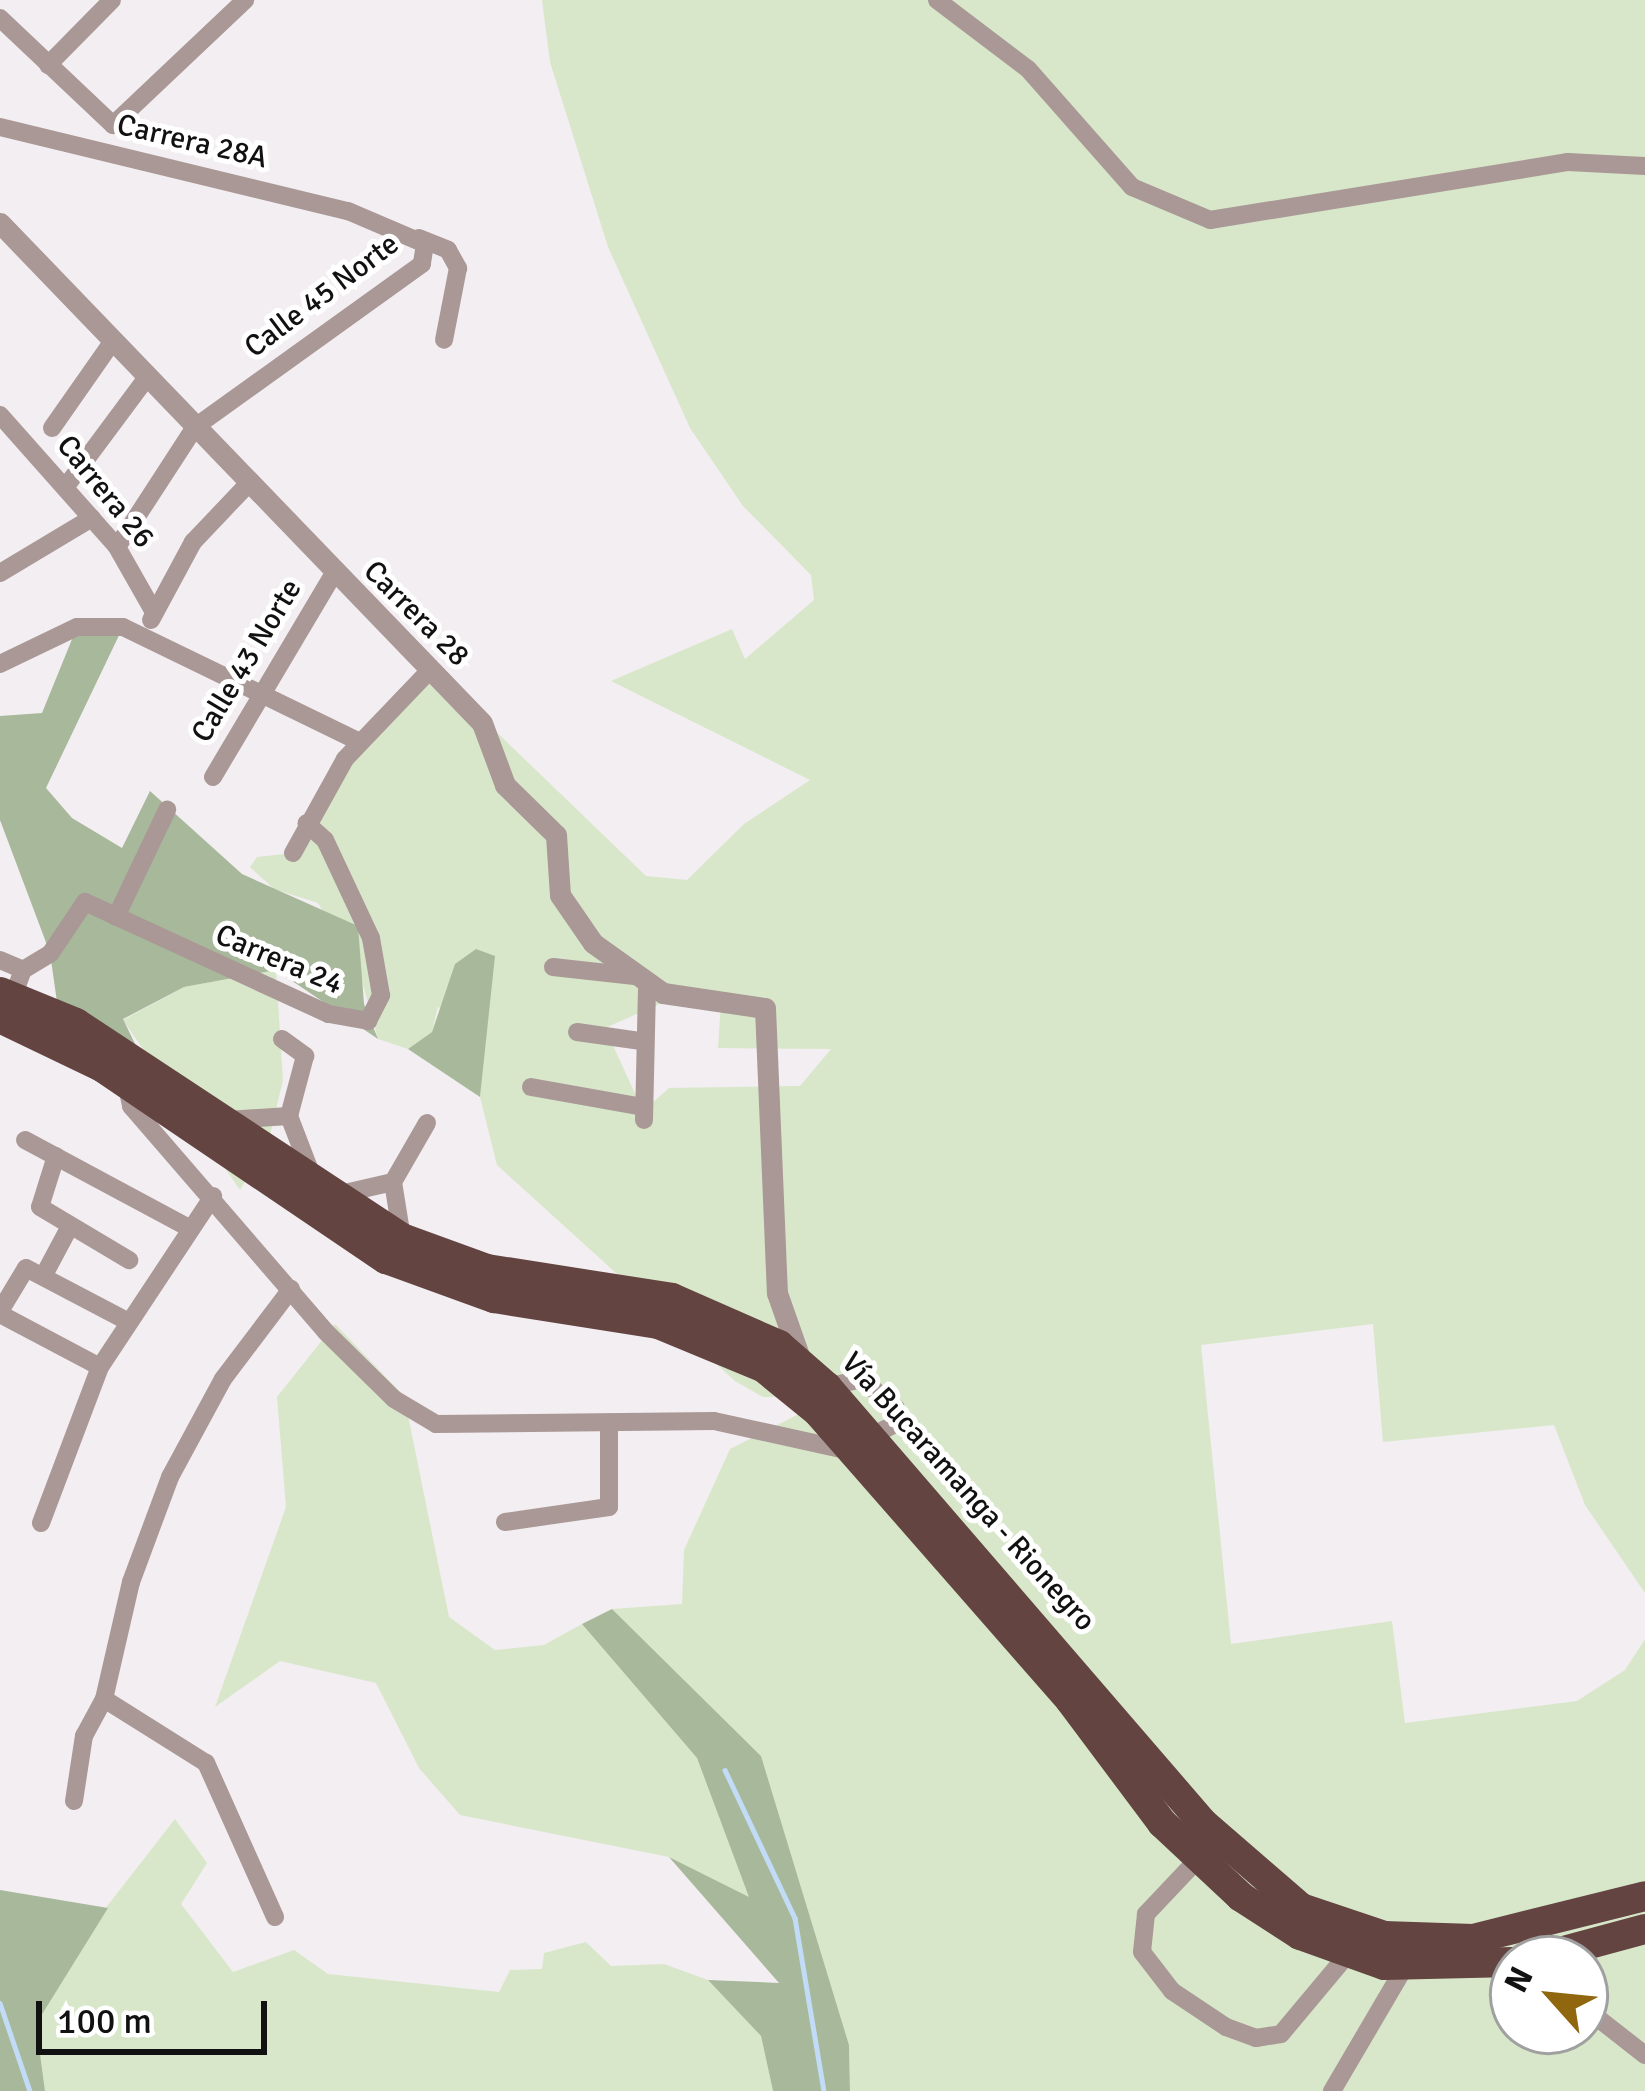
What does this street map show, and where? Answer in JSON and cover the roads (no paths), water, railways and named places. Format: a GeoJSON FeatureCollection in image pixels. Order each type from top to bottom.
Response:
{"type":"FeatureCollection","features":[{"type":"Feature","properties":{"kind":"highway","name":"Vía Bucaramanga - Rionegro"},"geometry":{"type":"LineString","coordinates":[[9,994],[126,1082],[386,1259],[494,1298],[704,1338],[778,1379],[860,1444],[1203,1822],[1301,1908],[1384,1936],[1473,1939],[1645,1895]]}},
{"type":"Feature","properties":{"kind":"highway","name":"Vía Bucaramanga - Rionegro"},"geometry":{"type":"LineString","coordinates":[[9,994],[76,1023],[402,1238],[487,1269],[672,1298],[752,1329],[802,1363],[827,1387],[860,1444],[1198,1859],[1270,1918],[1347,1955],[1403,1970],[1489,1964]]}},
{"type":"Feature","properties":{"kind":"highway"},"geometry":{"type":"LineString","coordinates":[[1609,1940],[1645,1929]]}},
{"type":"Feature","properties":{"kind":"street"},"geometry":{"type":"LineString","coordinates":[[48,65],[112,0]]}},
{"type":"Feature","properties":{"kind":"street"},"geometry":{"type":"LineString","coordinates":[[0,18],[119,124],[245,0]]}},
{"type":"Feature","properties":{"kind":"street"},"geometry":{"type":"LineString","coordinates":[[937,0],[1028,69],[1132,187],[1210,220],[1568,162],[1645,166]]}},
{"type":"Feature","properties":{"kind":"street","name":"Carrera 28A"},"geometry":{"type":"LineString","coordinates":[[0,127],[369,218]]}},
{"type":"Feature","properties":{"kind":"street","name":"Calle 45 Norte"},"geometry":{"type":"LineString","coordinates":[[196,427],[422,264],[419,238],[369,218]]}},
{"type":"Feature","properties":{"kind":"street","name":"Carrera 28"},"geometry":{"type":"LineString","coordinates":[[0,223],[8,240],[148,376],[333,575],[482,723],[505,785],[556,835],[560,896],[574,924],[641,980],[765,1008],[777,1293]]}},
{"type":"Feature","properties":{"kind":"street"},"geometry":{"type":"LineString","coordinates":[[419,238],[448,250],[458,268],[444,340]]}},
{"type":"Feature","properties":{"kind":"street"},"geometry":{"type":"LineString","coordinates":[[52,428],[113,341]]}},
{"type":"Feature","properties":{"kind":"street"},"geometry":{"type":"LineString","coordinates":[[67,485],[148,376]]}},
{"type":"Feature","properties":{"kind":"street","name":"Carrera 26"},"geometry":{"type":"LineString","coordinates":[[0,415],[67,485],[117,548],[154,612]]}},
{"type":"Feature","properties":{"kind":"street"},"geometry":{"type":"LineString","coordinates":[[117,548],[196,427]]}},
{"type":"Feature","properties":{"kind":"street"},"geometry":{"type":"LineString","coordinates":[[147,633],[193,542],[248,484]]}},
{"type":"Feature","properties":{"kind":"street"},"geometry":{"type":"LineString","coordinates":[[0,573],[92,518]]}},
{"type":"Feature","properties":{"kind":"street","name":"Calle 43 Norte"},"geometry":{"type":"LineString","coordinates":[[213,777],[333,575]]}},
{"type":"Feature","properties":{"kind":"street"},"geometry":{"type":"LineString","coordinates":[[0,664],[77,627],[147,633],[360,742]]}},
{"type":"Feature","properties":{"kind":"street"},"geometry":{"type":"LineString","coordinates":[[292,853],[306,823],[360,742],[431,669]]}},
{"type":"Feature","properties":{"kind":"street"},"geometry":{"type":"LineString","coordinates":[[116,917],[166,810]]}},
{"type":"Feature","properties":{"kind":"street","name":"Carrera 24"},"geometry":{"type":"LineString","coordinates":[[9,994],[62,940],[79,905],[360,1023],[378,1010],[380,973],[337,862],[306,823]]}},
{"type":"Feature","properties":{"kind":"street"},"geometry":{"type":"LineString","coordinates":[[0,960],[9,994]]}},
{"type":"Feature","properties":{"kind":"street"},"geometry":{"type":"LineString","coordinates":[[531,1087],[643,1113],[641,980],[553,967]]}},
{"type":"Feature","properties":{"kind":"street"},"geometry":{"type":"LineString","coordinates":[[577,1032],[641,1042]]}},
{"type":"Feature","properties":{"kind":"street"},"geometry":{"type":"LineString","coordinates":[[282,1039],[304,1056],[289,1116],[324,1188],[393,1182]]}},
{"type":"Feature","properties":{"kind":"street"},"geometry":{"type":"LineString","coordinates":[[126,1082],[131,1106],[291,1289],[394,1399],[436,1424],[748,1424],[860,1444]]}},
{"type":"Feature","properties":{"kind":"street"},"geometry":{"type":"LineString","coordinates":[[227,1120],[289,1116]]}},
{"type":"Feature","properties":{"kind":"street"},"geometry":{"type":"LineString","coordinates":[[402,1238],[393,1182],[427,1123]]}},
{"type":"Feature","properties":{"kind":"street"},"geometry":{"type":"LineString","coordinates":[[25,1140],[191,1228]]}},
{"type":"Feature","properties":{"kind":"street"},"geometry":{"type":"LineString","coordinates":[[56,1156],[40,1208],[129,1260]]}},
{"type":"Feature","properties":{"kind":"street"},"geometry":{"type":"LineString","coordinates":[[41,1523],[100,1367],[213,1196]]}},
{"type":"Feature","properties":{"kind":"street"},"geometry":{"type":"LineString","coordinates":[[44,1275],[69,1228]]}},
{"type":"Feature","properties":{"kind":"street"},"geometry":{"type":"LineString","coordinates":[[100,1367],[0,1313],[7,1277],[26,1268],[127,1321]]}},
{"type":"Feature","properties":{"kind":"street"},"geometry":{"type":"LineString","coordinates":[[74,1801],[84,1736],[104,1699],[131,1582],[170,1478],[224,1379],[291,1289]]}},
{"type":"Feature","properties":{"kind":"street"},"geometry":{"type":"LineString","coordinates":[[752,1329],[777,1293]]}},
{"type":"Feature","properties":{"kind":"street"},"geometry":{"type":"LineString","coordinates":[[777,1293],[802,1363]]}},
{"type":"Feature","properties":{"kind":"street"},"geometry":{"type":"LineString","coordinates":[[505,1522],[609,1507],[609,1423]]}},
{"type":"Feature","properties":{"kind":"street"},"geometry":{"type":"LineString","coordinates":[[104,1699],[206,1762],[275,1917]]}},
{"type":"Feature","properties":{"kind":"street"},"geometry":{"type":"LineString","coordinates":[[1198,1859],[1146,1914],[1142,1952],[1172,1991],[1226,2027],[1256,2038],[1281,2035],[1347,1955]]}},
{"type":"Feature","properties":{"kind":"street"},"geometry":{"type":"LineString","coordinates":[[1332,2091],[1403,1970]]}},
{"type":"Feature","properties":{"kind":"street"},"geometry":{"type":"LineString","coordinates":[[1609,2027],[1645,2055]]}},
{"type":"Feature","properties":{"kind":"waterway"},"geometry":{"type":"LineString","coordinates":[[725,1770],[795,1918],[824,2091]]}},
{"type":"Feature","properties":{"kind":"waterway"},"geometry":{"type":"LineString","coordinates":[[0,2003],[30,2091]]}}]}
